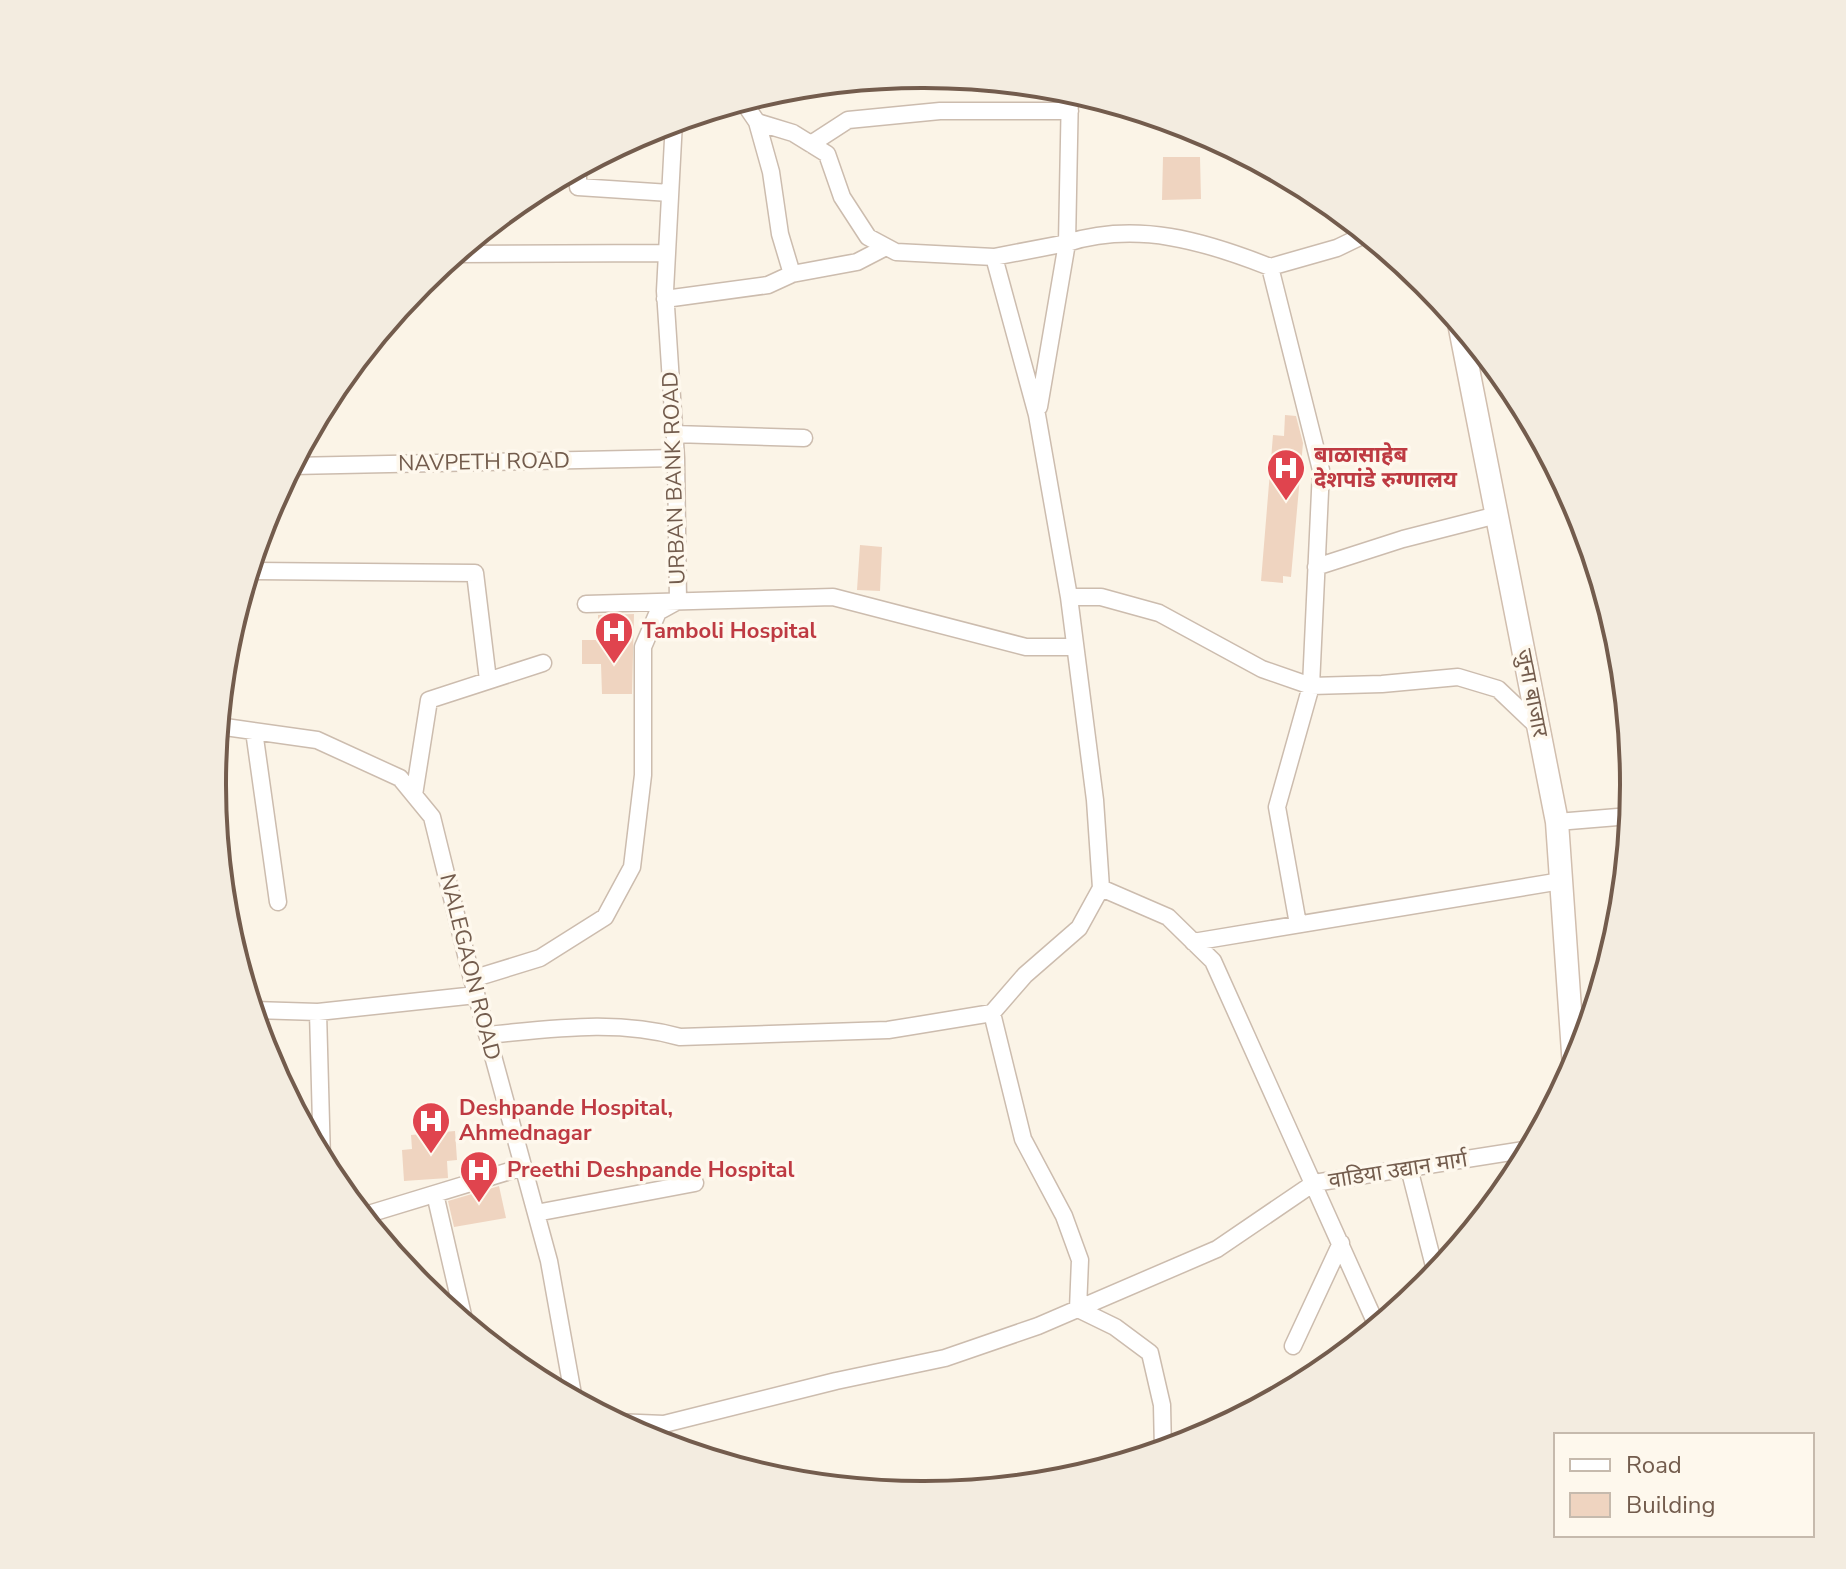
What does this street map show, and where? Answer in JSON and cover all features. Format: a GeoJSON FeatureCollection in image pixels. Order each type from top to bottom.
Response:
{"type":"FeatureCollection","features":[{"type":"Feature","properties":{"kind":"street"},"geometry":{"type":"LineString","coordinates":[[1037,415],[1067,243],[1070,104]]}},
{"type":"Feature","properties":{"kind":"street"},"geometry":{"type":"LineString","coordinates":[[749,110],[757,122],[771,172],[780,234],[792,274]]}},
{"type":"Feature","properties":{"kind":"street"},"geometry":{"type":"LineString","coordinates":[[811,144],[848,120],[940,111],[1070,111]]}},
{"type":"Feature","properties":{"kind":"street"},"geometry":{"type":"LineString","coordinates":[[757,122],[793,133],[827,154],[842,197],[868,237],[896,252],[994,257],[1139,232],[1216,246],[1270,267],[1337,248],[1356,239]]}},
{"type":"Feature","properties":{"kind":"street","name":"URBAN BANK ROAD"},"geometry":{"type":"LineString","coordinates":[[264,1010],[318,1012],[474,987],[540,958],[605,917],[632,867],[643,775],[643,647],[658,612],[678,601],[676,458],[665,299],[673,135]]}},
{"type":"Feature","properties":{"kind":"street"},"geometry":{"type":"LineString","coordinates":[[578,179],[578,187],[670,193]]}},
{"type":"Feature","properties":{"kind":"street"},"geometry":{"type":"LineString","coordinates":[[665,299],[768,285],[792,274],[857,262],[886,247]]}},
{"type":"Feature","properties":{"kind":"street"},"geometry":{"type":"LineString","coordinates":[[473,254],[667,253]]}},
{"type":"Feature","properties":{"kind":"street"},"geometry":{"type":"LineString","coordinates":[[487,1035],[597,1025],[651,1029],[680,1037],[888,1030],[992,1013],[1025,975],[1079,928],[1101,888],[1095,800],[1069,597],[1037,415],[994,257]]}},
{"type":"Feature","properties":{"kind":"street"},"geometry":{"type":"LineString","coordinates":[[1270,267],[1321,470],[1311,686],[1277,807],[1298,924]]}},
{"type":"Feature","properties":{"kind":"street","name":"जुना बाजार"},"geometry":{"type":"LineString","coordinates":[[1463,345],[1557,822],[1572,1036]]}},
{"type":"Feature","properties":{"kind":"street"},"geometry":{"type":"LineString","coordinates":[[674,434],[804,438]]}},
{"type":"Feature","properties":{"kind":"street","name":"NAVPETH ROAD"},"geometry":{"type":"LineString","coordinates":[[304,466],[676,458]]}},
{"type":"Feature","properties":{"kind":"street"},"geometry":{"type":"LineString","coordinates":[[1316,567],[1403,539],[1497,515]]}},
{"type":"Feature","properties":{"kind":"street"},"geometry":{"type":"LineString","coordinates":[[260,571],[475,573],[488,680]]}},
{"type":"Feature","properties":{"kind":"street"},"geometry":{"type":"LineString","coordinates":[[586,604],[833,597],[1014,644],[1075,647]]}},
{"type":"Feature","properties":{"kind":"street"},"geometry":{"type":"LineString","coordinates":[[1069,597],[1101,597],[1159,613],[1262,669],[1311,686],[1458,677],[1498,689],[1538,727]]}},
{"type":"Feature","properties":{"kind":"street"},"geometry":{"type":"LineString","coordinates":[[414,795],[429,700],[543,663]]}},
{"type":"Feature","properties":{"kind":"street","name":"NALEGAON ROAD"},"geometry":{"type":"LineString","coordinates":[[229,728],[317,740],[400,778],[432,817],[474,987],[549,1261],[571,1386]]}},
{"type":"Feature","properties":{"kind":"street"},"geometry":{"type":"LineString","coordinates":[[254,731],[278,902]]}},
{"type":"Feature","properties":{"kind":"street"},"geometry":{"type":"LineString","coordinates":[[1557,822],[1619,817]]}},
{"type":"Feature","properties":{"kind":"street"},"geometry":{"type":"LineString","coordinates":[[1193,942],[1561,881]]}},
{"type":"Feature","properties":{"kind":"street"},"geometry":{"type":"LineString","coordinates":[[1101,888],[1168,917],[1213,961],[1373,1316]]}},
{"type":"Feature","properties":{"kind":"street"},"geometry":{"type":"LineString","coordinates":[[318,1012],[321,1135]]}},
{"type":"Feature","properties":{"kind":"street"},"geometry":{"type":"LineString","coordinates":[[992,1013],[1023,1139],[1064,1216],[1080,1260],[1078,1309]]}},
{"type":"Feature","properties":{"kind":"street","name":"वाडिया उद्यान मार्ग"},"geometry":{"type":"LineString","coordinates":[[1314,1183],[1514,1151]]}},
{"type":"Feature","properties":{"kind":"street"},"geometry":{"type":"LineString","coordinates":[[373,1213],[523,1167]]}},
{"type":"Feature","properties":{"kind":"street"},"geometry":{"type":"LineString","coordinates":[[1409,1168],[1432,1259]]}},
{"type":"Feature","properties":{"kind":"street"},"geometry":{"type":"LineString","coordinates":[[536,1213],[695,1183]]}},
{"type":"Feature","properties":{"kind":"street"},"geometry":{"type":"LineString","coordinates":[[646,1423],[664,1424],[836,1381],[945,1358],[1038,1326],[1217,1249],[1314,1183]]}},
{"type":"Feature","properties":{"kind":"street"},"geometry":{"type":"LineString","coordinates":[[435,1194],[461,1305]]}},
{"type":"Feature","properties":{"kind":"street"},"geometry":{"type":"LineString","coordinates":[[1293,1346],[1341,1243]]}},
{"type":"Feature","properties":{"kind":"street"},"geometry":{"type":"LineString","coordinates":[[1078,1309],[1115,1327],[1150,1353],[1162,1405],[1163,1438]]}},
{"type":"Feature","properties":{"kind":"building"},"geometry":{"type":"Polygon","coordinates":[[[1163,157],[1200,157],[1201,199],[1162,200],[1163,157]]]}},
{"type":"Feature","properties":{"kind":"building"},"geometry":{"type":"Polygon","coordinates":[[[1285,415],[1296,416],[1303,443],[1291,577],[1283,576],[1283,583],[1261,581],[1273,435],[1284,436],[1285,415]]]}},
{"type":"Feature","properties":{"kind":"building"},"geometry":{"type":"Polygon","coordinates":[[[860,545],[882,547],[880,591],[857,590],[860,545]]]}},
{"type":"Feature","properties":{"kind":"building"},"geometry":{"type":"Polygon","coordinates":[[[634,614],[632,694],[602,694],[601,664],[582,664],[582,640],[598,640],[598,615],[634,614]]]}},
{"type":"Feature","properties":{"kind":"building"},"geometry":{"type":"Polygon","coordinates":[[[455,1131],[457,1160],[447,1161],[448,1178],[404,1181],[402,1150],[412,1149],[411,1135],[455,1131]]]}},
{"type":"Feature","properties":{"kind":"building"},"geometry":{"type":"Polygon","coordinates":[[[499,1186],[506,1218],[454,1227],[448,1201],[499,1186]]]}},
{"type":"Feature","properties":{"kind":"place","name":"बाळासाहेब देशपांडे रुग्णालय"},"geometry":{"type":"Point","coordinates":[1286,502]}},
{"type":"Feature","properties":{"kind":"place","name":"Tamboli Hospital"},"geometry":{"type":"Point","coordinates":[614,665]}},
{"type":"Feature","properties":{"kind":"place","name":"Deshpande Hospital, Ahmednagar"},"geometry":{"type":"Point","coordinates":[431,1155]}},
{"type":"Feature","properties":{"kind":"place","name":"Preethi Deshpande Hospital"},"geometry":{"type":"Point","coordinates":[479,1204]}}]}
